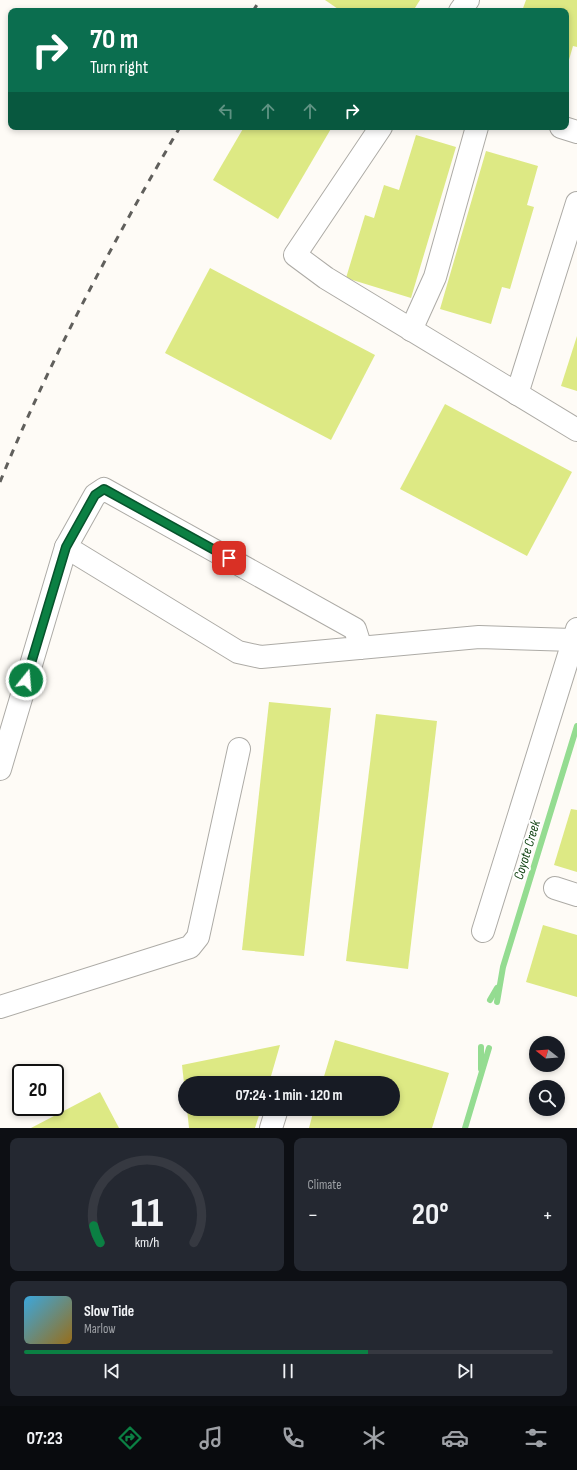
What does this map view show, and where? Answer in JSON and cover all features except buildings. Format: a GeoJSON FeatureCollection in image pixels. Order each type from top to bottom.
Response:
{"type":"FeatureCollection","features":[{"type":"Feature","properties":{"kind":"lane"},"geometry":{"type":"LineString","coordinates":[[379,130],[295,255],[326,278],[577,430]]}},
{"type":"Feature","properties":{"kind":"lane"},"geometry":{"type":"LineString","coordinates":[[411,330],[435,277],[476,130]]}},
{"type":"Feature","properties":{"kind":"lane"},"geometry":{"type":"LineString","coordinates":[[517,394],[577,202]]}},
{"type":"Feature","properties":{"kind":"lane"},"geometry":{"type":"LineString","coordinates":[[0,769],[66,547],[95,495],[104,489],[355,629],[361,648]]}},
{"type":"Feature","properties":{"kind":"lane"},"geometry":{"type":"LineString","coordinates":[[66,547],[238,652],[261,657],[479,637],[575,634],[483,931]]}},
{"type":"Feature","properties":{"kind":"lane"},"geometry":{"type":"LineString","coordinates":[[0,1007],[190,947],[198,937],[239,749]]}},
{"type":"Feature","properties":{"kind":"lane"},"geometry":{"type":"LineString","coordinates":[[555,888],[577,895]]}},
{"type":"Feature","properties":{"kind":"lane"},"geometry":{"type":"LineString","coordinates":[[271,1128],[275,1116]]}},
{"type":"Feature","properties":{"kind":"waterway","name":"Coyote Creek"},"geometry":{"type":"LineString","coordinates":[[497,1002],[503,967],[577,726]]}},
{"type":"Feature","properties":{"kind":"waterway","name":"Coyote Creek"},"geometry":{"type":"LineString","coordinates":[[490,1000],[497,988]]}},
{"type":"Feature","properties":{"kind":"waterway","name":"Coyote Creek"},"geometry":{"type":"LineString","coordinates":[[481,1047],[481,1069]]}},
{"type":"Feature","properties":{"kind":"waterway","name":"Coyote Creek"},"geometry":{"type":"LineString","coordinates":[[465,1128],[489,1048]]}},
{"type":"Feature","properties":{"kind":"railway"},"geometry":{"type":"LineString","coordinates":[[255,8],[260,0]]}},
{"type":"Feature","properties":{"kind":"railway"},"geometry":{"type":"LineString","coordinates":[[0,482],[19,436],[61,346],[107,257],[178,130]]}},
{"type":"Feature","properties":{"kind":"route"},"geometry":{"type":"LineString","coordinates":[[26,680],[66,547],[95,495],[104,489],[229,558]]}}]}
